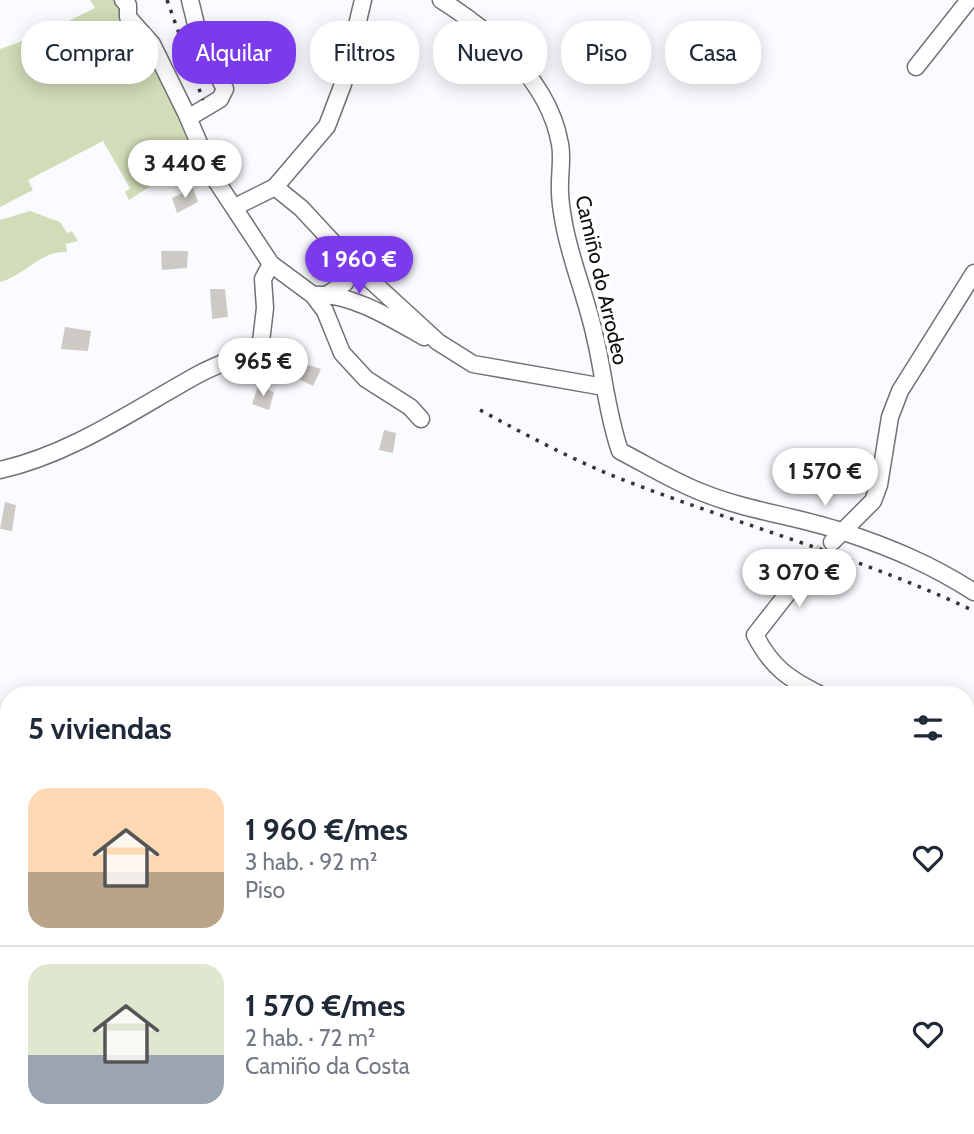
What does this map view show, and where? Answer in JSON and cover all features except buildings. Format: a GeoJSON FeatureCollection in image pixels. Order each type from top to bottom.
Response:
{"type":"FeatureCollection","features":[{"type":"Feature","properties":{"kind":"street"},"geometry":{"type":"LineString","coordinates":[[123,0],[128,5],[128,17],[152,44],[213,176],[271,264],[321,295],[381,313],[428,340],[438,342]]}},
{"type":"Feature","properties":{"kind":"street"},"geometry":{"type":"LineString","coordinates":[[188,118],[220,99],[225,89],[200,41],[190,0]]}},
{"type":"Feature","properties":{"kind":"street"},"geometry":{"type":"LineString","coordinates":[[235,207],[275,187],[327,126],[343,84],[363,0]]}},
{"type":"Feature","properties":{"kind":"street","name":"Camiño do Arrodeo"},"geometry":{"type":"LineString","coordinates":[[441,0],[462,13],[508,51],[531,79],[550,113],[561,146],[560,195],[566,234],[595,337],[611,424],[620,451],[702,492],[838,537],[902,552],[938,569],[974,592]]}},
{"type":"Feature","properties":{"kind":"street"},"geometry":{"type":"LineString","coordinates":[[916,67],[969,0]]}},
{"type":"Feature","properties":{"kind":"street"},"geometry":{"type":"LineString","coordinates":[[275,187],[301,208],[354,265],[438,342],[473,364],[604,387]]}},
{"type":"Feature","properties":{"kind":"street"},"geometry":{"type":"LineString","coordinates":[[0,470],[51,455],[203,372],[253,349],[261,342],[265,308],[263,279],[271,264]]}},
{"type":"Feature","properties":{"kind":"street"},"geometry":{"type":"LineString","coordinates":[[321,295],[345,283],[354,265]]}},
{"type":"Feature","properties":{"kind":"street"},"geometry":{"type":"LineString","coordinates":[[838,537],[873,500],[879,485],[890,417],[900,391],[974,273]]}},
{"type":"Feature","properties":{"kind":"street"},"geometry":{"type":"LineString","coordinates":[[321,295],[342,353],[366,379],[410,407],[421,419]]}},
{"type":"Feature","properties":{"kind":"street"},"geometry":{"type":"LineString","coordinates":[[805,686],[782,673],[768,658],[755,635],[813,561]]}},
{"type":"Feature","properties":{"kind":"green space"},"geometry":{"type":"Polygon","coordinates":[[[90,0],[114,0],[125,21],[68,21],[95,8],[90,0]]]}},
{"type":"Feature","properties":{"kind":"green space"},"geometry":{"type":"Polygon","coordinates":[[[21,42],[21,84],[158,84],[158,62],[194,158],[129,200],[125,192],[130,188],[103,141],[28,180],[33,190],[0,207],[0,49],[21,42]]]}},
{"type":"Feature","properties":{"kind":"green space"},"geometry":{"type":"Polygon","coordinates":[[[30,211],[60,222],[67,233],[72,231],[78,241],[66,244],[67,252],[48,255],[0,282],[0,220],[30,211]]]}},
{"type":"Feature","properties":{"kind":"tunnel"},"geometry":{"type":"LineString","coordinates":[[813,561],[832,542]]}},
{"type":"Feature","properties":{"kind":"railway"},"geometry":{"type":"LineString","coordinates":[[167,0],[203,100]]}},
{"type":"Feature","properties":{"kind":"railway"},"geometry":{"type":"LineString","coordinates":[[480,410],[594,468],[891,575],[974,611]]}}]}
